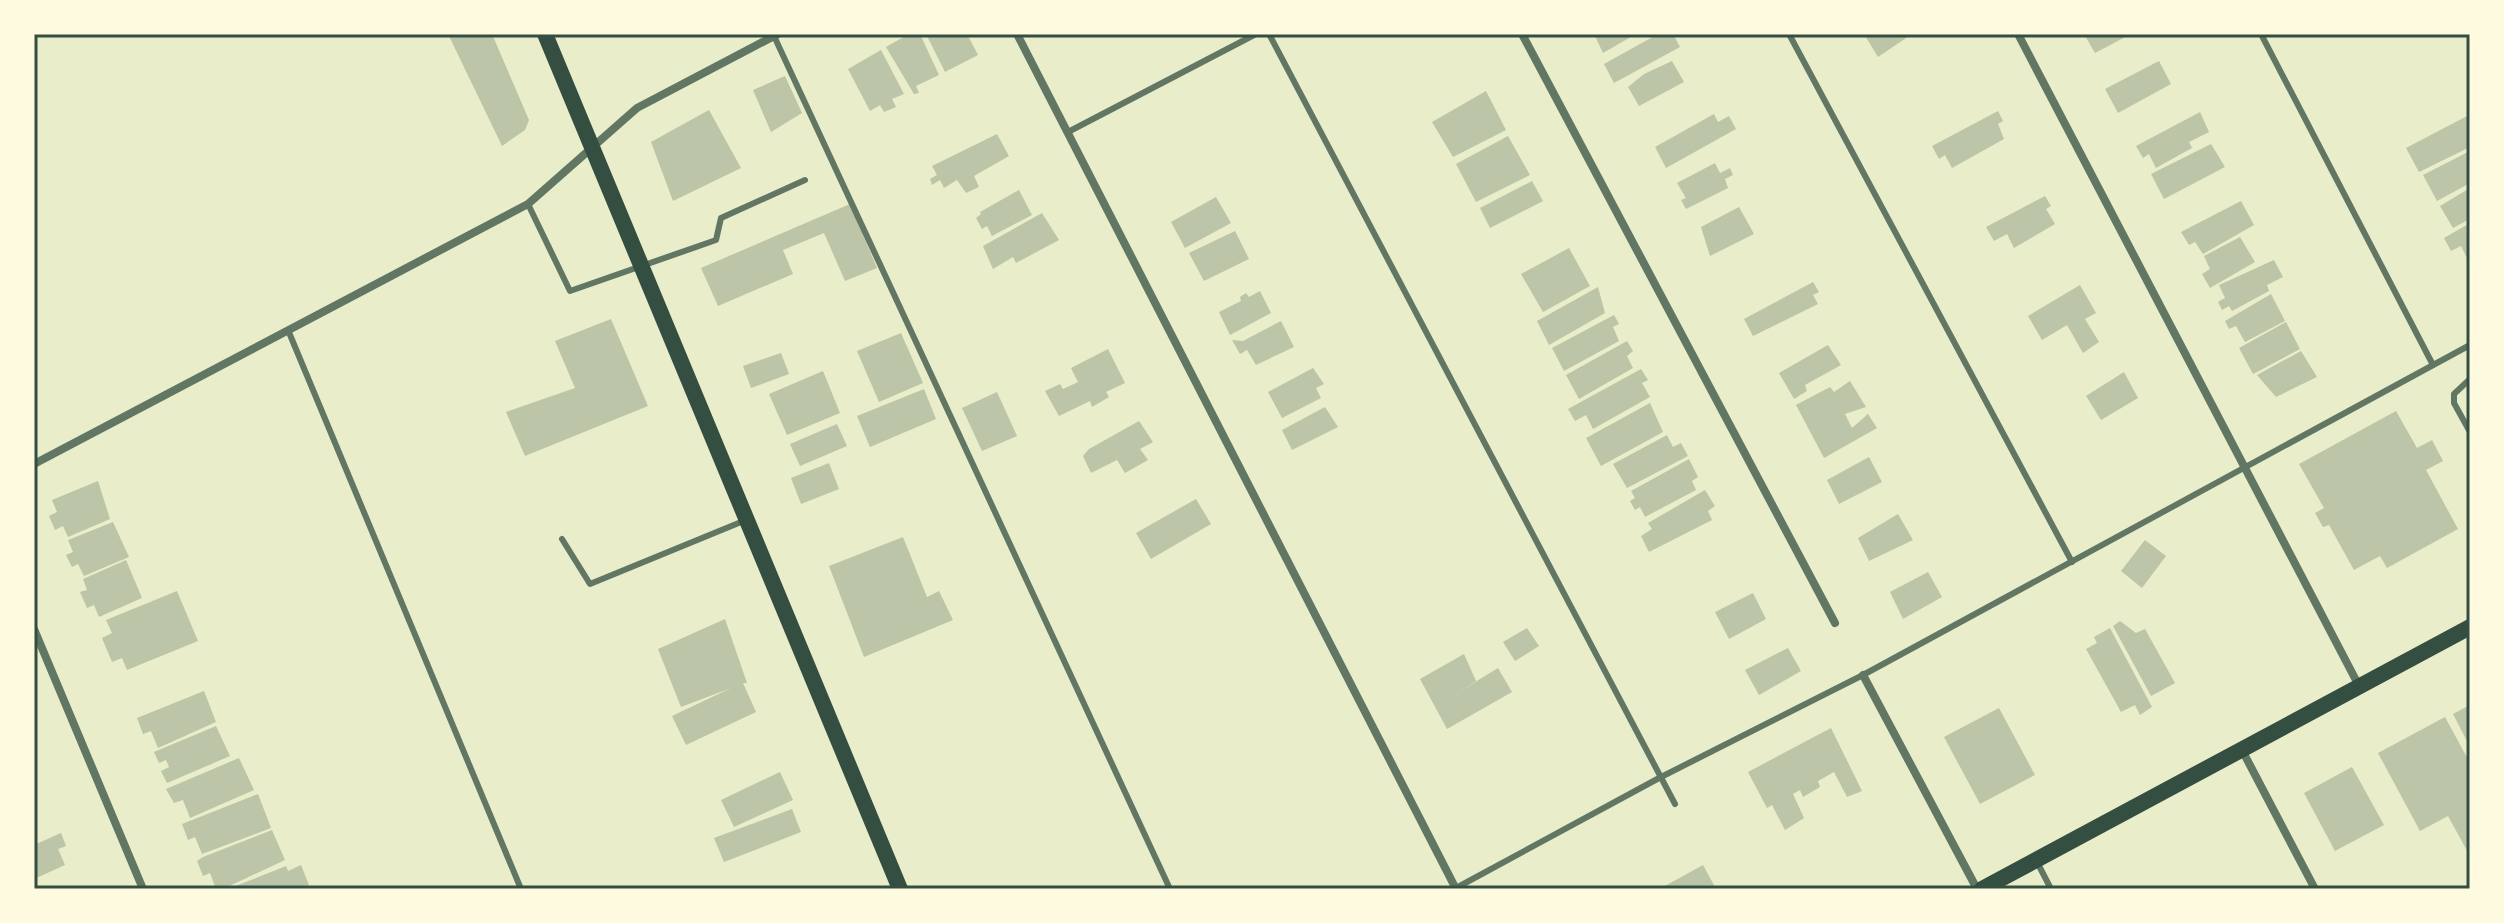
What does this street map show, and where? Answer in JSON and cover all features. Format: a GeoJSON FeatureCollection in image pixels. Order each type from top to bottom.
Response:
{"type":"FeatureCollection","features":[{"type":"Feature","properties":{"kind":"main road"},"geometry":{"type":"LineString","coordinates":[[545,34],[900,889]]}},
{"type":"Feature","properties":{"kind":"main road"},"geometry":{"type":"LineString","coordinates":[[1979,889],[2470,627]]}},
{"type":"Feature","properties":{"kind":"street"},"geometry":{"type":"LineString","coordinates":[[1017,34],[1456,889]]}},
{"type":"Feature","properties":{"kind":"street"},"geometry":{"type":"LineString","coordinates":[[1522,34],[1835,623]]}},
{"type":"Feature","properties":{"kind":"street"},"geometry":{"type":"LineString","coordinates":[[2018,34],[2359,687]]}},
{"type":"Feature","properties":{"kind":"street"},"geometry":{"type":"LineString","coordinates":[[34,464],[528,204],[637,108],[776,35]]}},
{"type":"Feature","properties":{"kind":"street"},"geometry":{"type":"LineString","coordinates":[[34,629],[143,889]]}},
{"type":"Feature","properties":{"kind":"street"},"geometry":{"type":"LineString","coordinates":[[1863,675],[1979,889]]}},
{"type":"Feature","properties":{"kind":"street"},"geometry":{"type":"LineString","coordinates":[[2242,750],[2315,889]]}},
{"type":"Feature","properties":{"kind":"lane"},"geometry":{"type":"LineString","coordinates":[[1068,132],[1256,34]]}},
{"type":"Feature","properties":{"kind":"lane"},"geometry":{"type":"LineString","coordinates":[[1269,34],[1675,804]]}},
{"type":"Feature","properties":{"kind":"lane"},"geometry":{"type":"LineString","coordinates":[[1789,34],[2072,562]]}},
{"type":"Feature","properties":{"kind":"lane"},"geometry":{"type":"LineString","coordinates":[[2261,34],[2433,365]]}},
{"type":"Feature","properties":{"kind":"lane"},"geometry":{"type":"LineString","coordinates":[[776,35],[1170,889]]}},
{"type":"Feature","properties":{"kind":"lane"},"geometry":{"type":"LineString","coordinates":[[528,204],[570,291],[716,240],[721,218],[805,180]]}},
{"type":"Feature","properties":{"kind":"lane"},"geometry":{"type":"LineString","coordinates":[[288,330],[521,889]]}},
{"type":"Feature","properties":{"kind":"lane"},"geometry":{"type":"LineString","coordinates":[[1456,889],[1661,777],[1863,675],[2470,345]]}},
{"type":"Feature","properties":{"kind":"lane"},"geometry":{"type":"LineString","coordinates":[[2470,379],[2454,394],[2454,403],[2470,432]]}},
{"type":"Feature","properties":{"kind":"lane"},"geometry":{"type":"LineString","coordinates":[[562,539],[590,584],[746,520]]}},
{"type":"Feature","properties":{"kind":"lane"},"geometry":{"type":"LineString","coordinates":[[2036,860],[2051,889]]}},
{"type":"Feature","properties":{"kind":"building"},"geometry":{"type":"Polygon","coordinates":[[[448,34],[492,34],[529,120],[525,130],[502,146],[448,34]]]}},
{"type":"Feature","properties":{"kind":"building"},"geometry":{"type":"Polygon","coordinates":[[[909,34],[920,34],[939,75],[916,86],[919,93],[914,94],[886,47],[909,34]]]}},
{"type":"Feature","properties":{"kind":"building"},"geometry":{"type":"Polygon","coordinates":[[[926,34],[967,34],[978,55],[945,72],[926,34]]]}},
{"type":"Feature","properties":{"kind":"building"},"geometry":{"type":"Polygon","coordinates":[[[1594,34],[1636,34],[1603,53],[1594,34]]]}},
{"type":"Feature","properties":{"kind":"building"},"geometry":{"type":"Polygon","coordinates":[[[1658,34],[1673,34],[1680,47],[1614,83],[1604,64],[1658,34]]]}},
{"type":"Feature","properties":{"kind":"building"},"geometry":{"type":"Polygon","coordinates":[[[1864,34],[1912,34],[1878,57],[1864,34]]]}},
{"type":"Feature","properties":{"kind":"building"},"geometry":{"type":"Polygon","coordinates":[[[2084,34],[2131,34],[2095,53],[2084,34]]]}},
{"type":"Feature","properties":{"kind":"building"},"geometry":{"type":"Polygon","coordinates":[[[881,50],[904,94],[892,99],[896,107],[884,112],[880,105],[870,111],[848,69],[881,50]]]}},
{"type":"Feature","properties":{"kind":"building"},"geometry":{"type":"Polygon","coordinates":[[[1672,61],[1684,82],[1639,106],[1628,87],[1644,74],[1672,61]]]}},
{"type":"Feature","properties":{"kind":"building"},"geometry":{"type":"Polygon","coordinates":[[[2159,61],[2171,84],[2118,113],[2105,89],[2159,61]]]}},
{"type":"Feature","properties":{"kind":"building"},"geometry":{"type":"Polygon","coordinates":[[[785,76],[802,113],[771,132],[753,90],[785,76]]]}},
{"type":"Feature","properties":{"kind":"building"},"geometry":{"type":"Polygon","coordinates":[[[1486,91],[1506,130],[1453,157],[1432,122],[1486,91]]]}},
{"type":"Feature","properties":{"kind":"building"},"geometry":{"type":"Polygon","coordinates":[[[709,110],[741,168],[673,201],[651,142],[709,110]]]}},
{"type":"Feature","properties":{"kind":"building"},"geometry":{"type":"Polygon","coordinates":[[[1998,111],[2003,121],[1998,124],[2004,139],[1952,168],[1945,155],[1939,159],[1932,146],[1998,111]]]}},
{"type":"Feature","properties":{"kind":"building"},"geometry":{"type":"Polygon","coordinates":[[[2200,112],[2209,132],[2189,142],[2192,148],[2156,168],[2149,154],[2143,158],[2136,146],[2200,112]]]}},
{"type":"Feature","properties":{"kind":"building"},"geometry":{"type":"Polygon","coordinates":[[[1714,114],[1718,122],[1729,116],[1736,129],[1666,168],[1655,147],[1714,114]]]}},
{"type":"Feature","properties":{"kind":"building"},"geometry":{"type":"Polygon","coordinates":[[[2469,115],[2470,147],[2419,172],[2406,148],[2469,115]]]}},
{"type":"Feature","properties":{"kind":"building"},"geometry":{"type":"Polygon","coordinates":[[[997,134],[1009,156],[974,176],[979,187],[966,193],[957,180],[944,188],[940,180],[932,185],[930,179],[937,175],[932,166],[997,134]]]}},
{"type":"Feature","properties":{"kind":"building"},"geometry":{"type":"Polygon","coordinates":[[[1508,136],[1530,175],[1476,202],[1456,164],[1508,136]]]}},
{"type":"Feature","properties":{"kind":"building"},"geometry":{"type":"Polygon","coordinates":[[[2211,144],[2225,167],[2164,199],[2151,174],[2211,144]]]}},
{"type":"Feature","properties":{"kind":"building"},"geometry":{"type":"Polygon","coordinates":[[[2470,151],[2470,183],[2437,201],[2423,175],[2470,151]]]}},
{"type":"Feature","properties":{"kind":"building"},"geometry":{"type":"Polygon","coordinates":[[[1715,163],[1720,173],[1730,168],[1733,175],[1725,179],[1728,188],[1686,209],[1681,200],[1686,198],[1677,183],[1715,163]]]}},
{"type":"Feature","properties":{"kind":"building"},"geometry":{"type":"Polygon","coordinates":[[[1532,181],[1543,201],[1490,228],[1480,208],[1532,181]]]}},
{"type":"Feature","properties":{"kind":"building"},"geometry":{"type":"Polygon","coordinates":[[[2470,188],[2470,219],[2453,228],[2440,206],[2470,188]]]}},
{"type":"Feature","properties":{"kind":"building"},"geometry":{"type":"Polygon","coordinates":[[[1019,190],[1032,215],[992,236],[987,226],[982,229],[976,218],[980,212],[1019,190]]]}},
{"type":"Feature","properties":{"kind":"building"},"geometry":{"type":"Polygon","coordinates":[[[2045,196],[2051,206],[2046,209],[2055,224],[2014,248],[2007,234],[1994,241],[1986,227],[2045,196]]]}},
{"type":"Feature","properties":{"kind":"building"},"geometry":{"type":"Polygon","coordinates":[[[1216,197],[1231,223],[1185,248],[1171,222],[1216,197]]]}},
{"type":"Feature","properties":{"kind":"building"},"geometry":{"type":"Polygon","coordinates":[[[2241,201],[2254,225],[2203,254],[2195,242],[2189,245],[2181,232],[2241,201]]]}},
{"type":"Feature","properties":{"kind":"building"},"geometry":{"type":"Polygon","coordinates":[[[850,204],[877,268],[845,281],[824,233],[783,250],[793,274],[718,306],[701,268],[850,204]]]}},
{"type":"Feature","properties":{"kind":"building"},"geometry":{"type":"Polygon","coordinates":[[[1739,207],[1754,234],[1710,256],[1701,227],[1739,207]]]}},
{"type":"Feature","properties":{"kind":"building"},"geometry":{"type":"Polygon","coordinates":[[[1042,213],[1059,240],[1016,263],[1013,257],[993,269],[983,246],[1042,213]]]}},
{"type":"Feature","properties":{"kind":"building"},"geometry":{"type":"Polygon","coordinates":[[[2470,223],[2470,257],[2467,258],[2461,246],[2451,251],[2444,238],[2470,223]]]}},
{"type":"Feature","properties":{"kind":"building"},"geometry":{"type":"Polygon","coordinates":[[[1235,231],[1249,259],[1204,281],[1189,253],[1235,231]]]}},
{"type":"Feature","properties":{"kind":"building"},"geometry":{"type":"Polygon","coordinates":[[[2240,237],[2255,262],[2210,288],[2202,274],[2210,269],[2204,256],[2240,237]]]}},
{"type":"Feature","properties":{"kind":"building"},"geometry":{"type":"Polygon","coordinates":[[[1569,248],[1590,286],[1543,312],[1521,274],[1569,248]]]}},
{"type":"Feature","properties":{"kind":"building"},"geometry":{"type":"Polygon","coordinates":[[[2274,260],[2283,277],[2267,285],[2269,291],[2232,311],[2229,306],[2222,310],[2218,302],[2225,298],[2219,285],[2274,260]]]}},
{"type":"Feature","properties":{"kind":"building"},"geometry":{"type":"Polygon","coordinates":[[[1813,282],[1819,292],[1813,295],[1818,304],[1753,336],[1744,319],[1813,282]]]}},
{"type":"Feature","properties":{"kind":"building"},"geometry":{"type":"Polygon","coordinates":[[[2080,285],[2096,313],[2085,319],[2099,342],[2083,353],[2067,325],[2042,340],[2028,316],[2080,285]]]}},
{"type":"Feature","properties":{"kind":"building"},"geometry":{"type":"Polygon","coordinates":[[[1598,287],[1605,313],[1549,345],[1537,321],[1598,287]]]}},
{"type":"Feature","properties":{"kind":"building"},"geometry":{"type":"Polygon","coordinates":[[[1260,291],[1271,313],[1230,335],[1219,312],[1241,301],[1240,297],[1246,293],[1249,297],[1260,291]]]}},
{"type":"Feature","properties":{"kind":"building"},"geometry":{"type":"Polygon","coordinates":[[[2271,294],[2285,321],[2245,342],[2236,326],[2229,329],[2225,321],[2271,294]]]}},
{"type":"Feature","properties":{"kind":"building"},"geometry":{"type":"Polygon","coordinates":[[[1614,315],[1619,324],[1613,327],[1619,341],[1564,371],[1552,348],[1614,315]]]}},
{"type":"Feature","properties":{"kind":"building"},"geometry":{"type":"Polygon","coordinates":[[[611,319],[648,406],[525,456],[506,412],[575,388],[555,341],[611,319]]]}},
{"type":"Feature","properties":{"kind":"building"},"geometry":{"type":"Polygon","coordinates":[[[1281,321],[1294,347],[1256,365],[1247,350],[1240,354],[1232,340],[1243,341],[1281,321]]]}},
{"type":"Feature","properties":{"kind":"building"},"geometry":{"type":"Polygon","coordinates":[[[2286,322],[2300,349],[2253,374],[2239,348],[2286,322]]]}},
{"type":"Feature","properties":{"kind":"building"},"geometry":{"type":"Polygon","coordinates":[[[901,333],[923,383],[879,402],[857,351],[901,333]]]}},
{"type":"Feature","properties":{"kind":"building"},"geometry":{"type":"Polygon","coordinates":[[[1627,341],[1633,351],[1627,356],[1633,368],[1579,399],[1566,375],[1627,341]]]}},
{"type":"Feature","properties":{"kind":"building"},"geometry":{"type":"Polygon","coordinates":[[[1828,345],[1841,365],[1805,385],[1807,391],[1794,399],[1779,373],[1828,345]]]}},
{"type":"Feature","properties":{"kind":"building"},"geometry":{"type":"Polygon","coordinates":[[[1108,349],[1125,383],[1106,392],[1109,397],[1092,407],[1090,401],[1059,416],[1045,391],[1060,384],[1063,389],[1078,382],[1071,368],[1108,349]]]}},
{"type":"Feature","properties":{"kind":"building"},"geometry":{"type":"Polygon","coordinates":[[[2301,351],[2317,377],[2276,397],[2257,375],[2301,351]]]}},
{"type":"Feature","properties":{"kind":"building"},"geometry":{"type":"Polygon","coordinates":[[[781,353],[789,374],[751,388],[743,366],[781,353]]]}},
{"type":"Feature","properties":{"kind":"building"},"geometry":{"type":"Polygon","coordinates":[[[1313,368],[1324,384],[1316,388],[1321,398],[1282,418],[1268,392],[1313,368]]]}},
{"type":"Feature","properties":{"kind":"building"},"geometry":{"type":"Polygon","coordinates":[[[1641,369],[1648,380],[1642,383],[1650,397],[1593,429],[1586,415],[1575,421],[1568,409],[1641,369]]]}},
{"type":"Feature","properties":{"kind":"building"},"geometry":{"type":"Polygon","coordinates":[[[823,371],[840,413],[787,435],[769,394],[823,371]]]}},
{"type":"Feature","properties":{"kind":"building"},"geometry":{"type":"Polygon","coordinates":[[[2124,372],[2138,398],[2101,420],[2086,396],[2124,372]]]}},
{"type":"Feature","properties":{"kind":"building"},"geometry":{"type":"Polygon","coordinates":[[[1850,381],[1866,407],[1845,414],[1852,428],[1868,414],[1877,428],[1824,458],[1796,405],[1830,387],[1834,392],[1850,381]]]}},
{"type":"Feature","properties":{"kind":"building"},"geometry":{"type":"Polygon","coordinates":[[[924,389],[936,419],[870,447],[857,416],[924,389]]]}},
{"type":"Feature","properties":{"kind":"building"},"geometry":{"type":"Polygon","coordinates":[[[997,392],[1017,436],[982,451],[962,408],[997,392]]]}},
{"type":"Feature","properties":{"kind":"building"},"geometry":{"type":"Polygon","coordinates":[[[1650,403],[1663,432],[1601,466],[1586,438],[1650,403]]]}},
{"type":"Feature","properties":{"kind":"building"},"geometry":{"type":"Polygon","coordinates":[[[1325,407],[1338,427],[1292,450],[1282,430],[1325,407]]]}},
{"type":"Feature","properties":{"kind":"building"},"geometry":{"type":"Polygon","coordinates":[[[2396,411],[2417,448],[2432,440],[2443,461],[2426,470],[2458,529],[2387,568],[2380,556],[2354,570],[2329,525],[2323,527],[2315,513],[2324,508],[2299,464],[2396,411]]]}},
{"type":"Feature","properties":{"kind":"building"},"geometry":{"type":"Polygon","coordinates":[[[1139,421],[1153,442],[1140,449],[1148,460],[1125,473],[1117,460],[1091,473],[1083,456],[1089,449],[1139,421]]]}},
{"type":"Feature","properties":{"kind":"building"},"geometry":{"type":"Polygon","coordinates":[[[837,424],[847,446],[800,466],[790,444],[837,424]]]}},
{"type":"Feature","properties":{"kind":"building"},"geometry":{"type":"Polygon","coordinates":[[[1667,435],[1673,447],[1681,443],[1688,456],[1627,488],[1613,464],[1667,435]]]}},
{"type":"Feature","properties":{"kind":"building"},"geometry":{"type":"Polygon","coordinates":[[[1869,457],[1882,482],[1839,504],[1827,480],[1869,457]]]}},
{"type":"Feature","properties":{"kind":"building"},"geometry":{"type":"Polygon","coordinates":[[[1689,459],[1698,477],[1692,481],[1696,490],[1645,517],[1640,507],[1635,510],[1630,501],[1635,498],[1631,491],[1689,459]]]}},
{"type":"Feature","properties":{"kind":"building"},"geometry":{"type":"Polygon","coordinates":[[[829,463],[839,489],[801,504],[791,478],[829,463]]]}},
{"type":"Feature","properties":{"kind":"building"},"geometry":{"type":"Polygon","coordinates":[[[98,481],[110,519],[68,537],[63,526],[55,530],[49,516],[57,512],[52,500],[98,481]]]}},
{"type":"Feature","properties":{"kind":"building"},"geometry":{"type":"Polygon","coordinates":[[[1705,490],[1715,506],[1708,511],[1712,520],[1649,552],[1641,536],[1652,529],[1648,523],[1705,490]]]}},
{"type":"Feature","properties":{"kind":"building"},"geometry":{"type":"Polygon","coordinates":[[[1196,499],[1211,524],[1151,559],[1136,533],[1196,499]]]}},
{"type":"Feature","properties":{"kind":"building"},"geometry":{"type":"Polygon","coordinates":[[[1898,514],[1913,540],[1869,561],[1858,538],[1898,514]]]}},
{"type":"Feature","properties":{"kind":"building"},"geometry":{"type":"Polygon","coordinates":[[[113,522],[129,557],[84,576],[78,564],[72,567],[66,555],[73,552],[68,540],[113,522]]]}},
{"type":"Feature","properties":{"kind":"building"},"geometry":{"type":"Polygon","coordinates":[[[903,537],[927,597],[939,591],[953,620],[864,657],[829,566],[903,537]]]}},
{"type":"Feature","properties":{"kind":"building"},"geometry":{"type":"Polygon","coordinates":[[[2145,540],[2166,556],[2142,588],[2121,571],[2145,540]]]}},
{"type":"Feature","properties":{"kind":"building"},"geometry":{"type":"Polygon","coordinates":[[[126,560],[142,598],[99,617],[94,605],[87,608],[80,592],[87,590],[83,579],[126,560]]]}},
{"type":"Feature","properties":{"kind":"building"},"geometry":{"type":"Polygon","coordinates":[[[1928,572],[1942,597],[1903,619],[1890,592],[1928,572]]]}},
{"type":"Feature","properties":{"kind":"building"},"geometry":{"type":"Polygon","coordinates":[[[177,591],[198,641],[127,670],[122,658],[112,662],[102,638],[112,633],[106,620],[177,591]]]}},
{"type":"Feature","properties":{"kind":"building"},"geometry":{"type":"Polygon","coordinates":[[[1753,593],[1766,619],[1729,639],[1715,612],[1753,593]]]}},
{"type":"Feature","properties":{"kind":"building"},"geometry":{"type":"Polygon","coordinates":[[[725,619],[747,683],[743,683],[756,712],[686,745],[672,716],[731,688],[681,707],[658,649],[725,619]]]}},
{"type":"Feature","properties":{"kind":"building"},"geometry":{"type":"Polygon","coordinates":[[[2120,621],[2136,633],[2145,629],[2175,683],[2151,696],[2113,626],[2120,621]]]}},
{"type":"Feature","properties":{"kind":"building"},"geometry":{"type":"Polygon","coordinates":[[[1527,628],[1539,646],[1515,661],[1503,642],[1527,628]]]}},
{"type":"Feature","properties":{"kind":"building"},"geometry":{"type":"Polygon","coordinates":[[[2110,628],[2152,707],[2140,715],[2135,705],[2121,712],[2086,649],[2097,643],[2094,637],[2110,628]]]}},
{"type":"Feature","properties":{"kind":"building"},"geometry":{"type":"Polygon","coordinates":[[[1788,648],[1801,671],[1759,695],[1745,670],[1788,648]]]}},
{"type":"Feature","properties":{"kind":"building"},"geometry":{"type":"Polygon","coordinates":[[[1464,654],[1476,681],[1454,695],[1498,668],[1512,692],[1447,729],[1420,679],[1464,654]]]}},
{"type":"Feature","properties":{"kind":"building"},"geometry":{"type":"Polygon","coordinates":[[[204,691],[216,722],[158,748],[151,731],[143,734],[137,718],[204,691]]]}},
{"type":"Feature","properties":{"kind":"building"},"geometry":{"type":"Polygon","coordinates":[[[2470,705],[2470,747],[2453,714],[2470,705]]]}},
{"type":"Feature","properties":{"kind":"building"},"geometry":{"type":"Polygon","coordinates":[[[1999,708],[2035,775],[1980,804],[1944,737],[1999,708]]]}},
{"type":"Feature","properties":{"kind":"building"},"geometry":{"type":"Polygon","coordinates":[[[2445,717],[2470,763],[2470,856],[2448,816],[2420,831],[2378,753],[2445,717]]]}},
{"type":"Feature","properties":{"kind":"building"},"geometry":{"type":"Polygon","coordinates":[[[216,726],[230,756],[167,783],[161,771],[169,767],[166,760],[159,763],[154,752],[216,726]]]}},
{"type":"Feature","properties":{"kind":"building"},"geometry":{"type":"Polygon","coordinates":[[[1831,728],[1862,791],[1847,797],[1834,772],[1818,781],[1820,787],[1803,797],[1800,790],[1793,794],[1804,818],[1785,830],[1772,805],[1767,808],[1748,772],[1831,728]]]}},
{"type":"Feature","properties":{"kind":"building"},"geometry":{"type":"Polygon","coordinates":[[[239,758],[254,790],[190,818],[183,800],[174,803],[166,789],[239,758]]]}},
{"type":"Feature","properties":{"kind":"building"},"geometry":{"type":"Polygon","coordinates":[[[2352,767],[2384,825],[2335,851],[2304,793],[2352,767]]]}},
{"type":"Feature","properties":{"kind":"building"},"geometry":{"type":"Polygon","coordinates":[[[780,772],[793,800],[734,827],[721,800],[780,772]]]}},
{"type":"Feature","properties":{"kind":"building"},"geometry":{"type":"Polygon","coordinates":[[[258,794],[271,828],[202,854],[195,837],[188,840],[182,824],[258,794]]]}},
{"type":"Feature","properties":{"kind":"building"},"geometry":{"type":"Polygon","coordinates":[[[792,809],[801,832],[724,862],[714,838],[792,809]]]}},
{"type":"Feature","properties":{"kind":"building"},"geometry":{"type":"Polygon","coordinates":[[[272,830],[285,860],[223,889],[216,889],[210,873],[203,876],[197,861],[203,857],[272,830]]]}},
{"type":"Feature","properties":{"kind":"building"},"geometry":{"type":"Polygon","coordinates":[[[61,833],[66,846],[58,849],[65,865],[34,879],[34,845],[61,833]]]}},
{"type":"Feature","properties":{"kind":"building"},"geometry":{"type":"Polygon","coordinates":[[[301,865],[309,885],[299,889],[228,889],[286,866],[288,871],[301,865]]]}},
{"type":"Feature","properties":{"kind":"building"},"geometry":{"type":"Polygon","coordinates":[[[1703,865],[1716,889],[1664,889],[1663,887],[1703,865]]]}}]}
